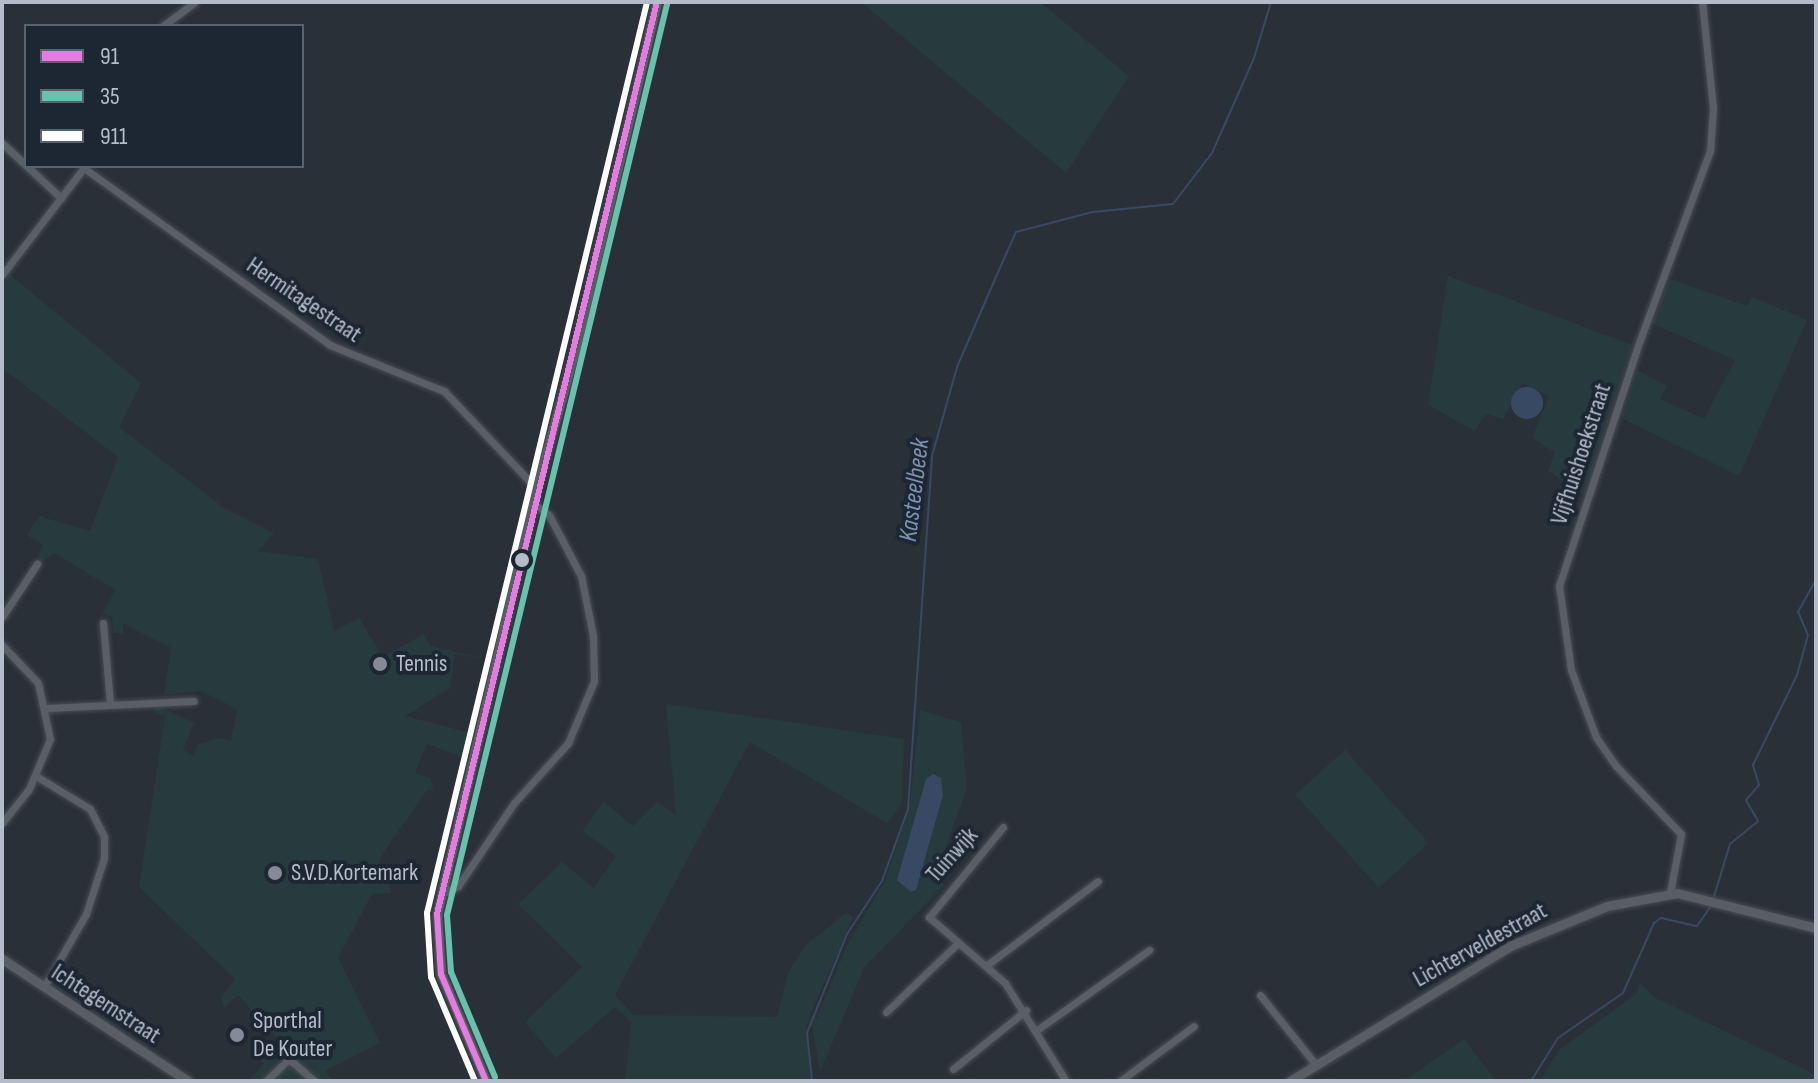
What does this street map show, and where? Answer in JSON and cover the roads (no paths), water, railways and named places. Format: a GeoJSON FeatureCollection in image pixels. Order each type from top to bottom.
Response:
{"type":"FeatureCollection","features":[{"type":"Feature","properties":{"kind":"street"},"geometry":{"type":"LineString","coordinates":[[166,24],[195,2]]}},
{"type":"Feature","properties":{"kind":"street"},"geometry":{"type":"LineString","coordinates":[[486,1081],[441,974],[436,934],[441,894],[536,488],[574,355],[657,2]]}},
{"type":"Feature","properties":{"kind":"street","name":"Vijfhuishoekstraat"},"geometry":{"type":"LineString","coordinates":[[1670,893],[1681,834],[1616,766],[1596,737],[1569,659],[1559,586],[1640,340],[1710,151],[1713,108],[1702,2]]}},
{"type":"Feature","properties":{"kind":"street"},"geometry":{"type":"LineString","coordinates":[[2,143],[24,164]]}},
{"type":"Feature","properties":{"kind":"street"},"geometry":{"type":"LineString","coordinates":[[29,168],[61,198]]}},
{"type":"Feature","properties":{"kind":"street"},"geometry":{"type":"LineString","coordinates":[[2,275],[84,168]]}},
{"type":"Feature","properties":{"kind":"street","name":"Hermitagestraat"},"geometry":{"type":"LineString","coordinates":[[86,168],[330,345],[444,391],[536,488]]}},
{"type":"Feature","properties":{"kind":"street"},"geometry":{"type":"LineString","coordinates":[[441,894],[458,886],[514,803],[568,743],[594,681],[593,636],[581,576],[549,515],[533,503]]}},
{"type":"Feature","properties":{"kind":"street"},"geometry":{"type":"LineString","coordinates":[[2,617],[37,564]]}},
{"type":"Feature","properties":{"kind":"street"},"geometry":{"type":"LineString","coordinates":[[103,623],[110,703]]}},
{"type":"Feature","properties":{"kind":"street"},"geometry":{"type":"LineString","coordinates":[[2,645],[38,683],[46,708],[50,739],[36,776],[2,823]]}},
{"type":"Feature","properties":{"kind":"street"},"geometry":{"type":"LineString","coordinates":[[46,708],[194,701]]}},
{"type":"Feature","properties":{"kind":"street"},"geometry":{"type":"LineString","coordinates":[[36,776],[90,809],[104,837],[104,858],[86,914],[44,987]]}},
{"type":"Feature","properties":{"kind":"street","name":"Tuinwijk"},"geometry":{"type":"LineString","coordinates":[[1003,827],[929,912],[931,924],[987,965],[1026,1010],[1066,1081]]}},
{"type":"Feature","properties":{"kind":"street"},"geometry":{"type":"LineString","coordinates":[[987,965],[1098,881]]}},
{"type":"Feature","properties":{"kind":"street","name":"Lichterveldestraat"},"geometry":{"type":"LineString","coordinates":[[1290,1081],[1531,936],[1607,906],[1670,893],[1707,897],[1816,928]]}},
{"type":"Feature","properties":{"kind":"street"},"geometry":{"type":"LineString","coordinates":[[886,1012],[958,943]]}},
{"type":"Feature","properties":{"kind":"street"},"geometry":{"type":"LineString","coordinates":[[1037,1030],[1149,950]]}},
{"type":"Feature","properties":{"kind":"street","name":"Ichtegemstraat"},"geometry":{"type":"LineString","coordinates":[[2,959],[188,1081]]}},
{"type":"Feature","properties":{"kind":"street"},"geometry":{"type":"LineString","coordinates":[[1260,995],[1316,1065]]}},
{"type":"Feature","properties":{"kind":"street"},"geometry":{"type":"LineString","coordinates":[[953,1069],[1026,1010]]}},
{"type":"Feature","properties":{"kind":"street"},"geometry":{"type":"LineString","coordinates":[[1120,1081],[1194,1026]]}},
{"type":"Feature","properties":{"kind":"street"},"geometry":{"type":"LineString","coordinates":[[266,1081],[289,1059],[314,1081]]}},
{"type":"Feature","properties":{"kind":"water"},"geometry":{"type":"Polygon","coordinates":[[[1527,387],[1538,392],[1543,403],[1538,414],[1527,419],[1516,414],[1511,403],[1516,392],[1527,387]]]}},
{"type":"Feature","properties":{"kind":"water"},"geometry":{"type":"Polygon","coordinates":[[[933,774],[941,778],[943,795],[916,890],[911,892],[897,880],[926,779],[933,774]]]}},
{"type":"Feature","properties":{"kind":"waterway","name":"Kasteelbeek"},"geometry":{"type":"LineString","coordinates":[[812,1081],[807,1033],[847,934],[882,881],[908,809],[932,456],[957,367],[1016,232],[1093,212],[1173,204],[1212,153],[1254,58],[1271,2]]}},
{"type":"Feature","properties":{"kind":"waterway"},"geometry":{"type":"LineString","coordinates":[[1713,900],[1730,844],[1758,821],[1746,800],[1759,785],[1753,765],[1797,675],[1808,635],[1798,612],[1816,579]]}},
{"type":"Feature","properties":{"kind":"waterway"},"geometry":{"type":"LineString","coordinates":[[1531,1081],[1558,1038],[1623,993],[1654,923],[1661,918],[1697,926],[1711,906]]}},
{"type":"Feature","properties":{"kind":"place","name":"Tennis"},"geometry":{"type":"Point","coordinates":[380,664]}},
{"type":"Feature","properties":{"kind":"place","name":"S.V.D.Kortemark"},"geometry":{"type":"Point","coordinates":[275,873]}},
{"type":"Feature","properties":{"kind":"place","name":"Sporthal De Kouter"},"geometry":{"type":"Point","coordinates":[237,1035]}}]}
